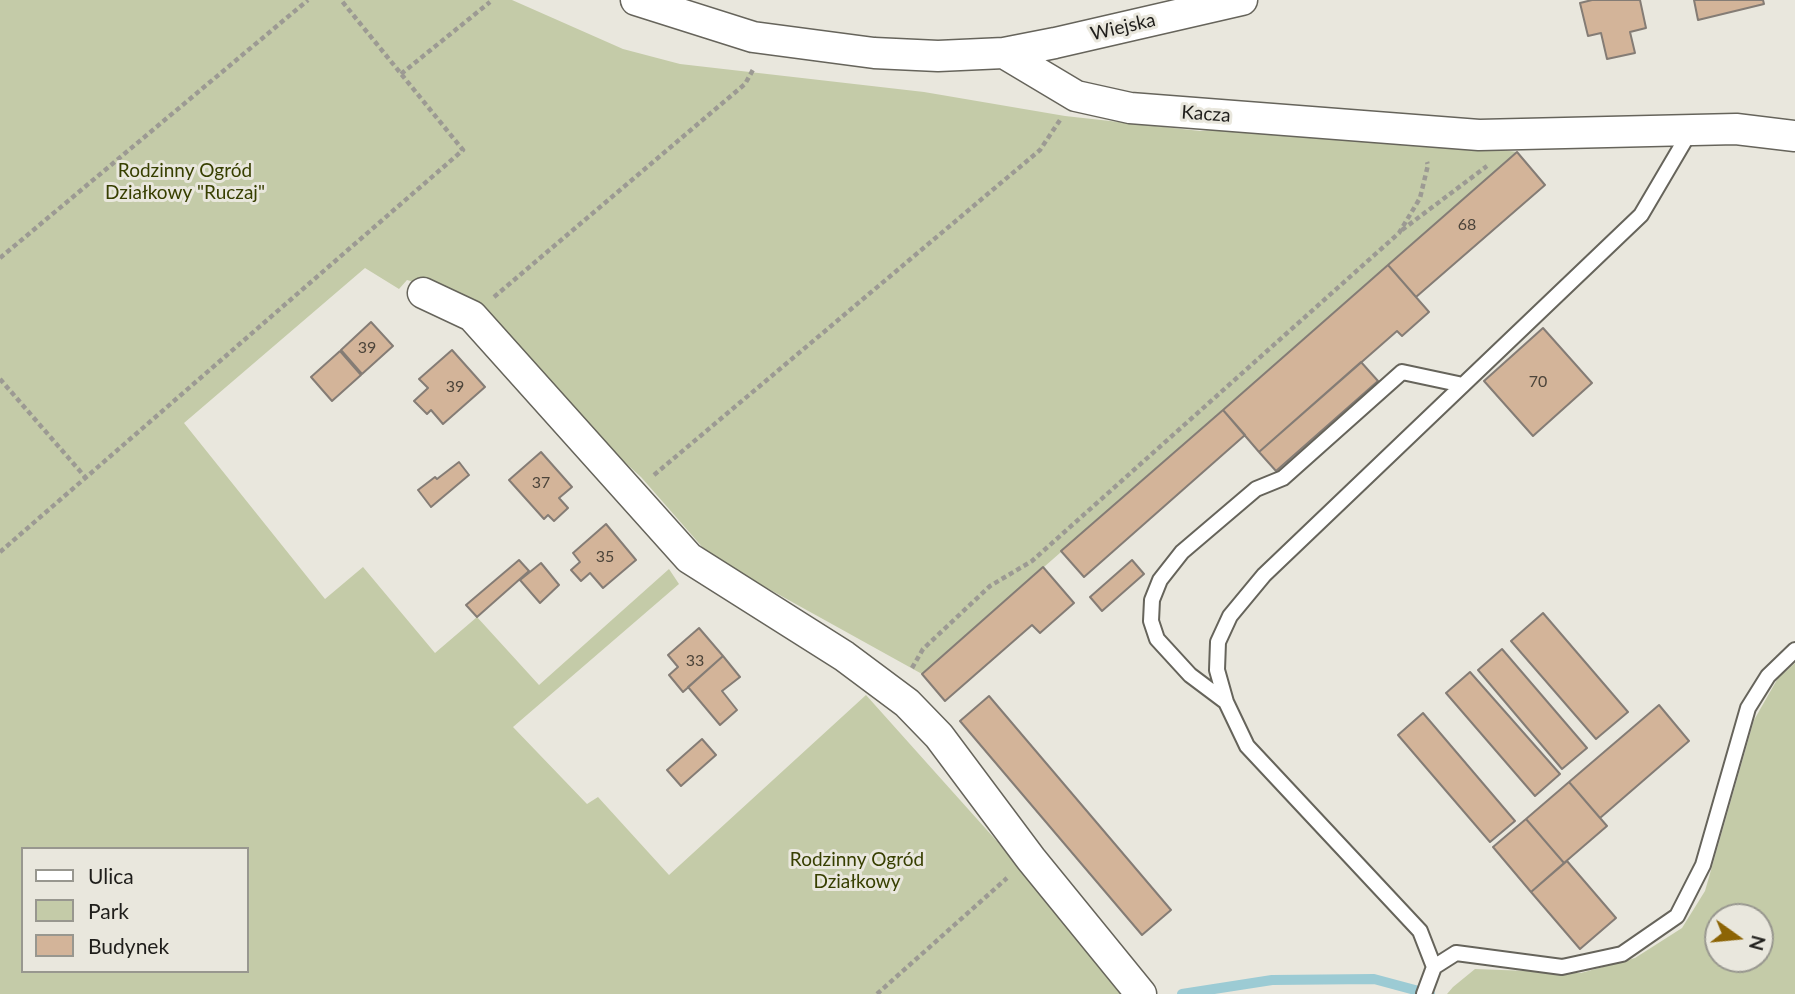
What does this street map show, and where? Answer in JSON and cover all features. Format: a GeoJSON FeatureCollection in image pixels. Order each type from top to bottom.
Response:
{"type":"FeatureCollection","features":[{"type":"Feature","properties":{"kind":"street"},"geometry":{"type":"LineString","coordinates":[[636,0],[752,37],[770,40],[874,54],[938,56],[1004,53]]}},
{"type":"Feature","properties":{"kind":"street","name":"Wiejska"},"geometry":{"type":"LineString","coordinates":[[1004,53],[1242,0]]}},
{"type":"Feature","properties":{"kind":"street","name":"Kacza"},"geometry":{"type":"LineString","coordinates":[[1004,53],[1076,96],[1130,108],[1479,135],[1736,129],[1795,136]]}},
{"type":"Feature","properties":{"kind":"street"},"geometry":{"type":"LineString","coordinates":[[424,293],[472,316],[689,558],[844,656],[907,702],[939,736],[1031,859],[1141,994]]}},
{"type":"Feature","properties":{"kind":"lane"},"geometry":{"type":"LineString","coordinates":[[1434,967],[1420,931],[1247,746],[1226,702],[1217,670],[1218,642],[1230,615],[1264,575],[1641,215],[1691,130]]}},
{"type":"Feature","properties":{"kind":"lane"},"geometry":{"type":"LineString","coordinates":[[1226,702],[1190,675],[1157,639],[1151,621],[1152,600],[1160,580],[1182,552],[1256,489],[1283,478],[1402,372],[1463,385]]}},
{"type":"Feature","properties":{"kind":"lane"},"geometry":{"type":"LineString","coordinates":[[1424,994],[1434,967],[1456,953],[1562,967],[1622,954],[1678,916],[1703,865],[1748,708],[1768,676],[1795,650]]}},
{"type":"Feature","properties":{"kind":"path"},"geometry":{"type":"LineString","coordinates":[[0,258],[308,0]]}},
{"type":"Feature","properties":{"kind":"path"},"geometry":{"type":"LineString","coordinates":[[0,552],[463,150],[341,0]]}},
{"type":"Feature","properties":{"kind":"path"},"geometry":{"type":"LineString","coordinates":[[401,74],[490,2]]}},
{"type":"Feature","properties":{"kind":"path"},"geometry":{"type":"LineString","coordinates":[[472,316],[745,84],[770,40]]}},
{"type":"Feature","properties":{"kind":"path"},"geometry":{"type":"LineString","coordinates":[[632,494],[1040,150],[1076,96]]}},
{"type":"Feature","properties":{"kind":"path"},"geometry":{"type":"LineString","coordinates":[[1399,233],[1420,198],[1428,165],[1420,130]]}},
{"type":"Feature","properties":{"kind":"path"},"geometry":{"type":"LineString","coordinates":[[907,702],[907,677],[923,649],[990,586],[1032,561],[1399,233],[1530,133]]}},
{"type":"Feature","properties":{"kind":"path"},"geometry":{"type":"LineString","coordinates":[[0,379],[86,478]]}},
{"type":"Feature","properties":{"kind":"path"},"geometry":{"type":"LineString","coordinates":[[877,994],[1009,876]]}},
{"type":"Feature","properties":{"kind":"green space"},"geometry":{"type":"Polygon","coordinates":[[[0,0],[512,0],[623,49],[680,64],[924,92],[1065,116],[1200,131],[1249,127],[1362,132],[1517,152],[922,674],[711,557],[641,477],[557,401],[466,297],[407,280],[399,289],[365,268],[184,423],[325,599],[363,567],[435,653],[477,617],[539,685],[669,569],[679,584],[513,727],[587,804],[598,797],[669,875],[866,695],[1020,867],[1128,994],[0,994],[0,0]]]}},
{"type":"Feature","properties":{"kind":"green space"},"geometry":{"type":"Polygon","coordinates":[[[1795,663],[1795,994],[1447,994],[1475,969],[1581,973],[1635,958],[1682,928],[1705,891],[1754,720],[1778,678],[1795,663]]]}},
{"type":"Feature","properties":{"kind":"building"},"geometry":{"type":"Polygon","coordinates":[[[1592,0],[1640,0],[1646,28],[1630,32],[1635,53],[1607,59],[1601,33],[1588,36],[1580,3],[1592,0]]]}},
{"type":"Feature","properties":{"kind":"building"},"geometry":{"type":"Polygon","coordinates":[[[1694,0],[1763,0],[1764,4],[1698,20],[1694,0]]]}},
{"type":"Feature","properties":{"kind":"building"},"geometry":{"type":"Polygon","coordinates":[[[1517,152],[1545,185],[1416,297],[1388,265],[1517,152]]]}},
{"type":"Feature","properties":{"kind":"building"},"geometry":{"type":"Polygon","coordinates":[[[1388,265],[1429,312],[1402,336],[1397,331],[1259,452],[1223,410],[1388,265]]]}},
{"type":"Feature","properties":{"kind":"building"},"geometry":{"type":"Polygon","coordinates":[[[371,322],[393,346],[362,374],[341,350],[371,322]]]}},
{"type":"Feature","properties":{"kind":"building"},"geometry":{"type":"Polygon","coordinates":[[[1543,328],[1592,383],[1533,436],[1484,381],[1543,328]]]}},
{"type":"Feature","properties":{"kind":"building"},"geometry":{"type":"Polygon","coordinates":[[[452,350],[485,387],[443,424],[431,410],[427,414],[414,401],[428,388],[419,379],[452,350]]]}},
{"type":"Feature","properties":{"kind":"building"},"geometry":{"type":"Polygon","coordinates":[[[340,351],[361,375],[332,401],[311,377],[340,351]]]}},
{"type":"Feature","properties":{"kind":"building"},"geometry":{"type":"Polygon","coordinates":[[[1361,362],[1378,381],[1276,471],[1259,452],[1361,362]]]}},
{"type":"Feature","properties":{"kind":"building"},"geometry":{"type":"Polygon","coordinates":[[[1223,410],[1245,435],[1084,577],[1061,551],[1223,410]]]}},
{"type":"Feature","properties":{"kind":"building"},"geometry":{"type":"Polygon","coordinates":[[[541,452],[572,487],[559,498],[568,508],[554,521],[548,515],[544,519],[509,480],[541,452]]]}},
{"type":"Feature","properties":{"kind":"building"},"geometry":{"type":"Polygon","coordinates":[[[459,462],[469,475],[431,507],[418,490],[459,462]]]}},
{"type":"Feature","properties":{"kind":"building"},"geometry":{"type":"Polygon","coordinates":[[[606,524],[636,560],[603,588],[590,573],[581,581],[571,570],[580,562],[573,553],[606,524]]]}},
{"type":"Feature","properties":{"kind":"building"},"geometry":{"type":"Polygon","coordinates":[[[519,560],[529,571],[477,617],[466,605],[519,560]]]}},
{"type":"Feature","properties":{"kind":"building"},"geometry":{"type":"Polygon","coordinates":[[[1132,560],[1144,574],[1102,611],[1090,597],[1132,560]]]}},
{"type":"Feature","properties":{"kind":"building"},"geometry":{"type":"Polygon","coordinates":[[[541,563],[559,585],[540,603],[520,580],[541,563]]]}},
{"type":"Feature","properties":{"kind":"building"},"geometry":{"type":"Polygon","coordinates":[[[1043,567],[1074,603],[1040,633],[1032,625],[945,701],[922,674],[1043,567]]]}},
{"type":"Feature","properties":{"kind":"building"},"geometry":{"type":"Polygon","coordinates":[[[1543,613],[1628,712],[1596,739],[1511,641],[1543,613]]]}},
{"type":"Feature","properties":{"kind":"building"},"geometry":{"type":"Polygon","coordinates":[[[699,628],[723,656],[683,692],[669,675],[678,667],[668,655],[699,628]]]}},
{"type":"Feature","properties":{"kind":"building"},"geometry":{"type":"Polygon","coordinates":[[[1502,649],[1587,748],[1562,769],[1478,670],[1502,649]]]}},
{"type":"Feature","properties":{"kind":"building"},"geometry":{"type":"Polygon","coordinates":[[[723,656],[740,677],[722,691],[737,710],[720,725],[688,687],[723,656]]]}},
{"type":"Feature","properties":{"kind":"building"},"geometry":{"type":"Polygon","coordinates":[[[1470,672],[1560,774],[1535,796],[1446,693],[1470,672]]]}},
{"type":"Feature","properties":{"kind":"building"},"geometry":{"type":"Polygon","coordinates":[[[989,696],[1171,910],[1142,935],[960,721],[989,696]]]}},
{"type":"Feature","properties":{"kind":"building"},"geometry":{"type":"Polygon","coordinates":[[[1659,705],[1689,741],[1600,818],[1569,782],[1659,705]]]}},
{"type":"Feature","properties":{"kind":"building"},"geometry":{"type":"Polygon","coordinates":[[[1423,713],[1515,821],[1490,842],[1398,735],[1423,713]]]}},
{"type":"Feature","properties":{"kind":"building"},"geometry":{"type":"Polygon","coordinates":[[[702,739],[716,755],[681,786],[667,770],[702,739]]]}},
{"type":"Feature","properties":{"kind":"building"},"geometry":{"type":"Polygon","coordinates":[[[1569,782],[1607,826],[1564,863],[1526,819],[1569,782]]]}},
{"type":"Feature","properties":{"kind":"building"},"geometry":{"type":"Polygon","coordinates":[[[1526,819],[1564,863],[1531,892],[1493,847],[1526,819]]]}},
{"type":"Feature","properties":{"kind":"building"},"geometry":{"type":"Polygon","coordinates":[[[1567,861],[1616,918],[1580,949],[1531,892],[1567,861]]]}},
{"type":"Feature","properties":{"kind":"waterway"},"geometry":{"type":"LineString","coordinates":[[1182,994],[1272,980],[1374,979],[1430,994]]}},
{"type":"Feature","properties":{"kind":"park label","name":"Rodzinny Ogród Działkowy \"Ruczaj\""},"geometry":{"type":"Point","coordinates":[185,182]}},
{"type":"Feature","properties":{"kind":"park label","name":"Rodzinny Ogród Działkowy"},"geometry":{"type":"Point","coordinates":[857,871]}}]}
